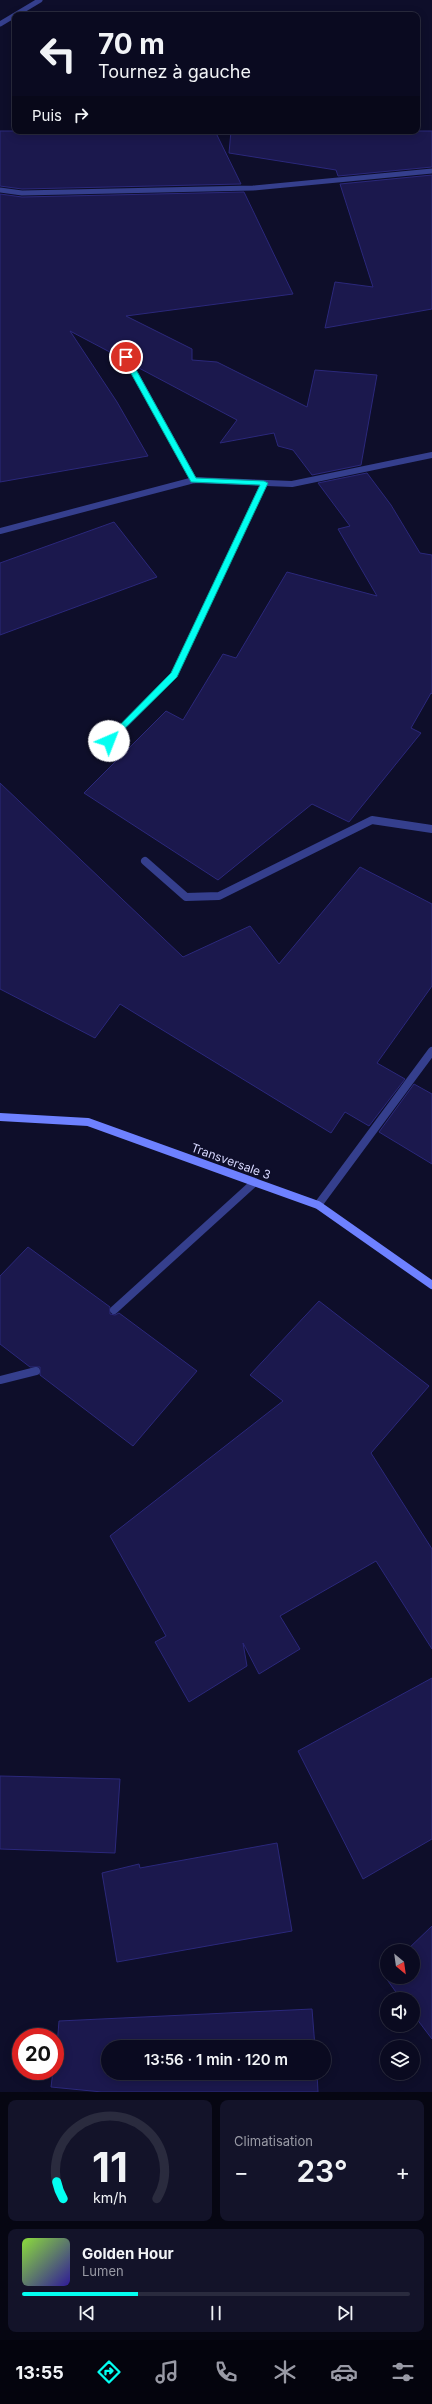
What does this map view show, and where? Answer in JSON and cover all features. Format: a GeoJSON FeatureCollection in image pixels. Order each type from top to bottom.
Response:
{"type":"FeatureCollection","features":[{"type":"Feature","properties":{"kind":"main road","name":"Transversale 3"},"geometry":{"type":"LineString","coordinates":[[0,1117],[88,1122],[318,1205],[432,1285]]}},
{"type":"Feature","properties":{"kind":"street"},"geometry":{"type":"LineString","coordinates":[[20,12],[40,0]]}},
{"type":"Feature","properties":{"kind":"street"},"geometry":{"type":"LineString","coordinates":[[0,24],[12,17]]}},
{"type":"Feature","properties":{"kind":"street"},"geometry":{"type":"LineString","coordinates":[[0,190],[22,192],[253,188],[432,170]]}},
{"type":"Feature","properties":{"kind":"street"},"geometry":{"type":"LineString","coordinates":[[126,357],[194,480]]}},
{"type":"Feature","properties":{"kind":"street"},"geometry":{"type":"LineString","coordinates":[[0,531],[194,480],[292,484],[432,455]]}},
{"type":"Feature","properties":{"kind":"street"},"geometry":{"type":"LineString","coordinates":[[109,741],[174,675],[264,483]]}},
{"type":"Feature","properties":{"kind":"street"},"geometry":{"type":"LineString","coordinates":[[145,860],[186,897],[219,896],[372,820],[432,829]]}},
{"type":"Feature","properties":{"kind":"street"},"geometry":{"type":"LineString","coordinates":[[318,1205],[432,1051]]}},
{"type":"Feature","properties":{"kind":"street"},"geometry":{"type":"LineString","coordinates":[[114,1310],[256,1182]]}},
{"type":"Feature","properties":{"kind":"street"},"geometry":{"type":"LineString","coordinates":[[0,1380],[36,1371]]}},
{"type":"Feature","properties":{"kind":"building"},"geometry":{"type":"Polygon","coordinates":[[[0,131],[12,131],[12,134],[216,134],[241,184],[22,189],[0,186],[0,131]]]}},
{"type":"Feature","properties":{"kind":"building"},"geometry":{"type":"Polygon","coordinates":[[[420,131],[432,131],[432,167],[338,176],[336,170],[229,153],[231,134],[420,134],[420,131]]]}},
{"type":"Feature","properties":{"kind":"building"},"geometry":{"type":"Polygon","coordinates":[[[432,175],[432,309],[325,328],[335,282],[373,287],[340,184],[432,175]]]}},
{"type":"Feature","properties":{"kind":"building"},"geometry":{"type":"Polygon","coordinates":[[[244,192],[293,294],[126,316],[192,349],[192,360],[217,362],[307,407],[315,370],[377,375],[361,465],[312,475],[293,450],[278,446],[274,433],[220,443],[237,420],[137,367],[128,353],[123,354],[123,359],[70,331],[117,402],[148,456],[0,482],[0,194],[22,197],[244,192]]]}},
{"type":"Feature","properties":{"kind":"building"},"geometry":{"type":"Polygon","coordinates":[[[367,473],[391,505],[420,553],[432,555],[432,694],[431,693],[411,728],[421,733],[349,822],[312,804],[218,880],[84,793],[166,711],[183,720],[223,654],[236,658],[287,572],[377,596],[338,529],[350,526],[318,483],[367,473]]]}},
{"type":"Feature","properties":{"kind":"building"},"geometry":{"type":"Polygon","coordinates":[[[114,522],[157,577],[0,635],[0,563],[114,522]]]}},
{"type":"Feature","properties":{"kind":"building"},"geometry":{"type":"Polygon","coordinates":[[[0,783],[183,957],[250,926],[279,964],[360,867],[432,904],[432,986],[377,1063],[405,1079],[369,1126],[345,1112],[331,1133],[120,1004],[95,1038],[0,989],[0,783]]]}},
{"type":"Feature","properties":{"kind":"building"},"geometry":{"type":"Polygon","coordinates":[[[414,1084],[432,1094],[432,1164],[379,1132],[414,1084]]]}},
{"type":"Feature","properties":{"kind":"building"},"geometry":{"type":"Polygon","coordinates":[[[28,1247],[110,1307],[110,1314],[115,1315],[119,1313],[197,1371],[133,1446],[40,1375],[40,1367],[30,1367],[0,1344],[0,1276],[28,1247]]]}},
{"type":"Feature","properties":{"kind":"building"},"geometry":{"type":"Polygon","coordinates":[[[319,1301],[429,1386],[371,1453],[432,1549],[432,1649],[376,1561],[280,1616],[300,1649],[259,1674],[243,1643],[247,1666],[189,1702],[155,1642],[166,1636],[110,1536],[283,1401],[250,1375],[319,1301]]]}},
{"type":"Feature","properties":{"kind":"building"},"geometry":{"type":"Polygon","coordinates":[[[432,1678],[432,1839],[363,1879],[298,1751],[432,1678]]]}},
{"type":"Feature","properties":{"kind":"building"},"geometry":{"type":"Polygon","coordinates":[[[0,1776],[120,1779],[115,1853],[0,1849],[0,1776]]]}},
{"type":"Feature","properties":{"kind":"building"},"geometry":{"type":"Polygon","coordinates":[[[277,1843],[292,1931],[117,1962],[102,1873],[139,1864],[140,1868],[277,1843]]]}},
{"type":"Feature","properties":{"kind":"building"},"geometry":{"type":"Polygon","coordinates":[[[432,1926],[432,2039],[420,2023],[420,1992],[396,1992],[390,1984],[420,1984],[420,1944],[413,1944],[432,1926]]]}},
{"type":"Feature","properties":{"kind":"building"},"geometry":{"type":"Polygon","coordinates":[[[312,2009],[314,2040],[101,2040],[101,2080],[317,2080],[318,2092],[102,2092],[51,2087],[52,2080],[64,2080],[64,2028],[58,2028],[59,2021],[312,2009]]]}},
{"type":"Feature","properties":{"kind":"route"},"geometry":{"type":"LineString","coordinates":[[109,741],[174,675],[264,483],[194,480],[126,357]]}}]}
